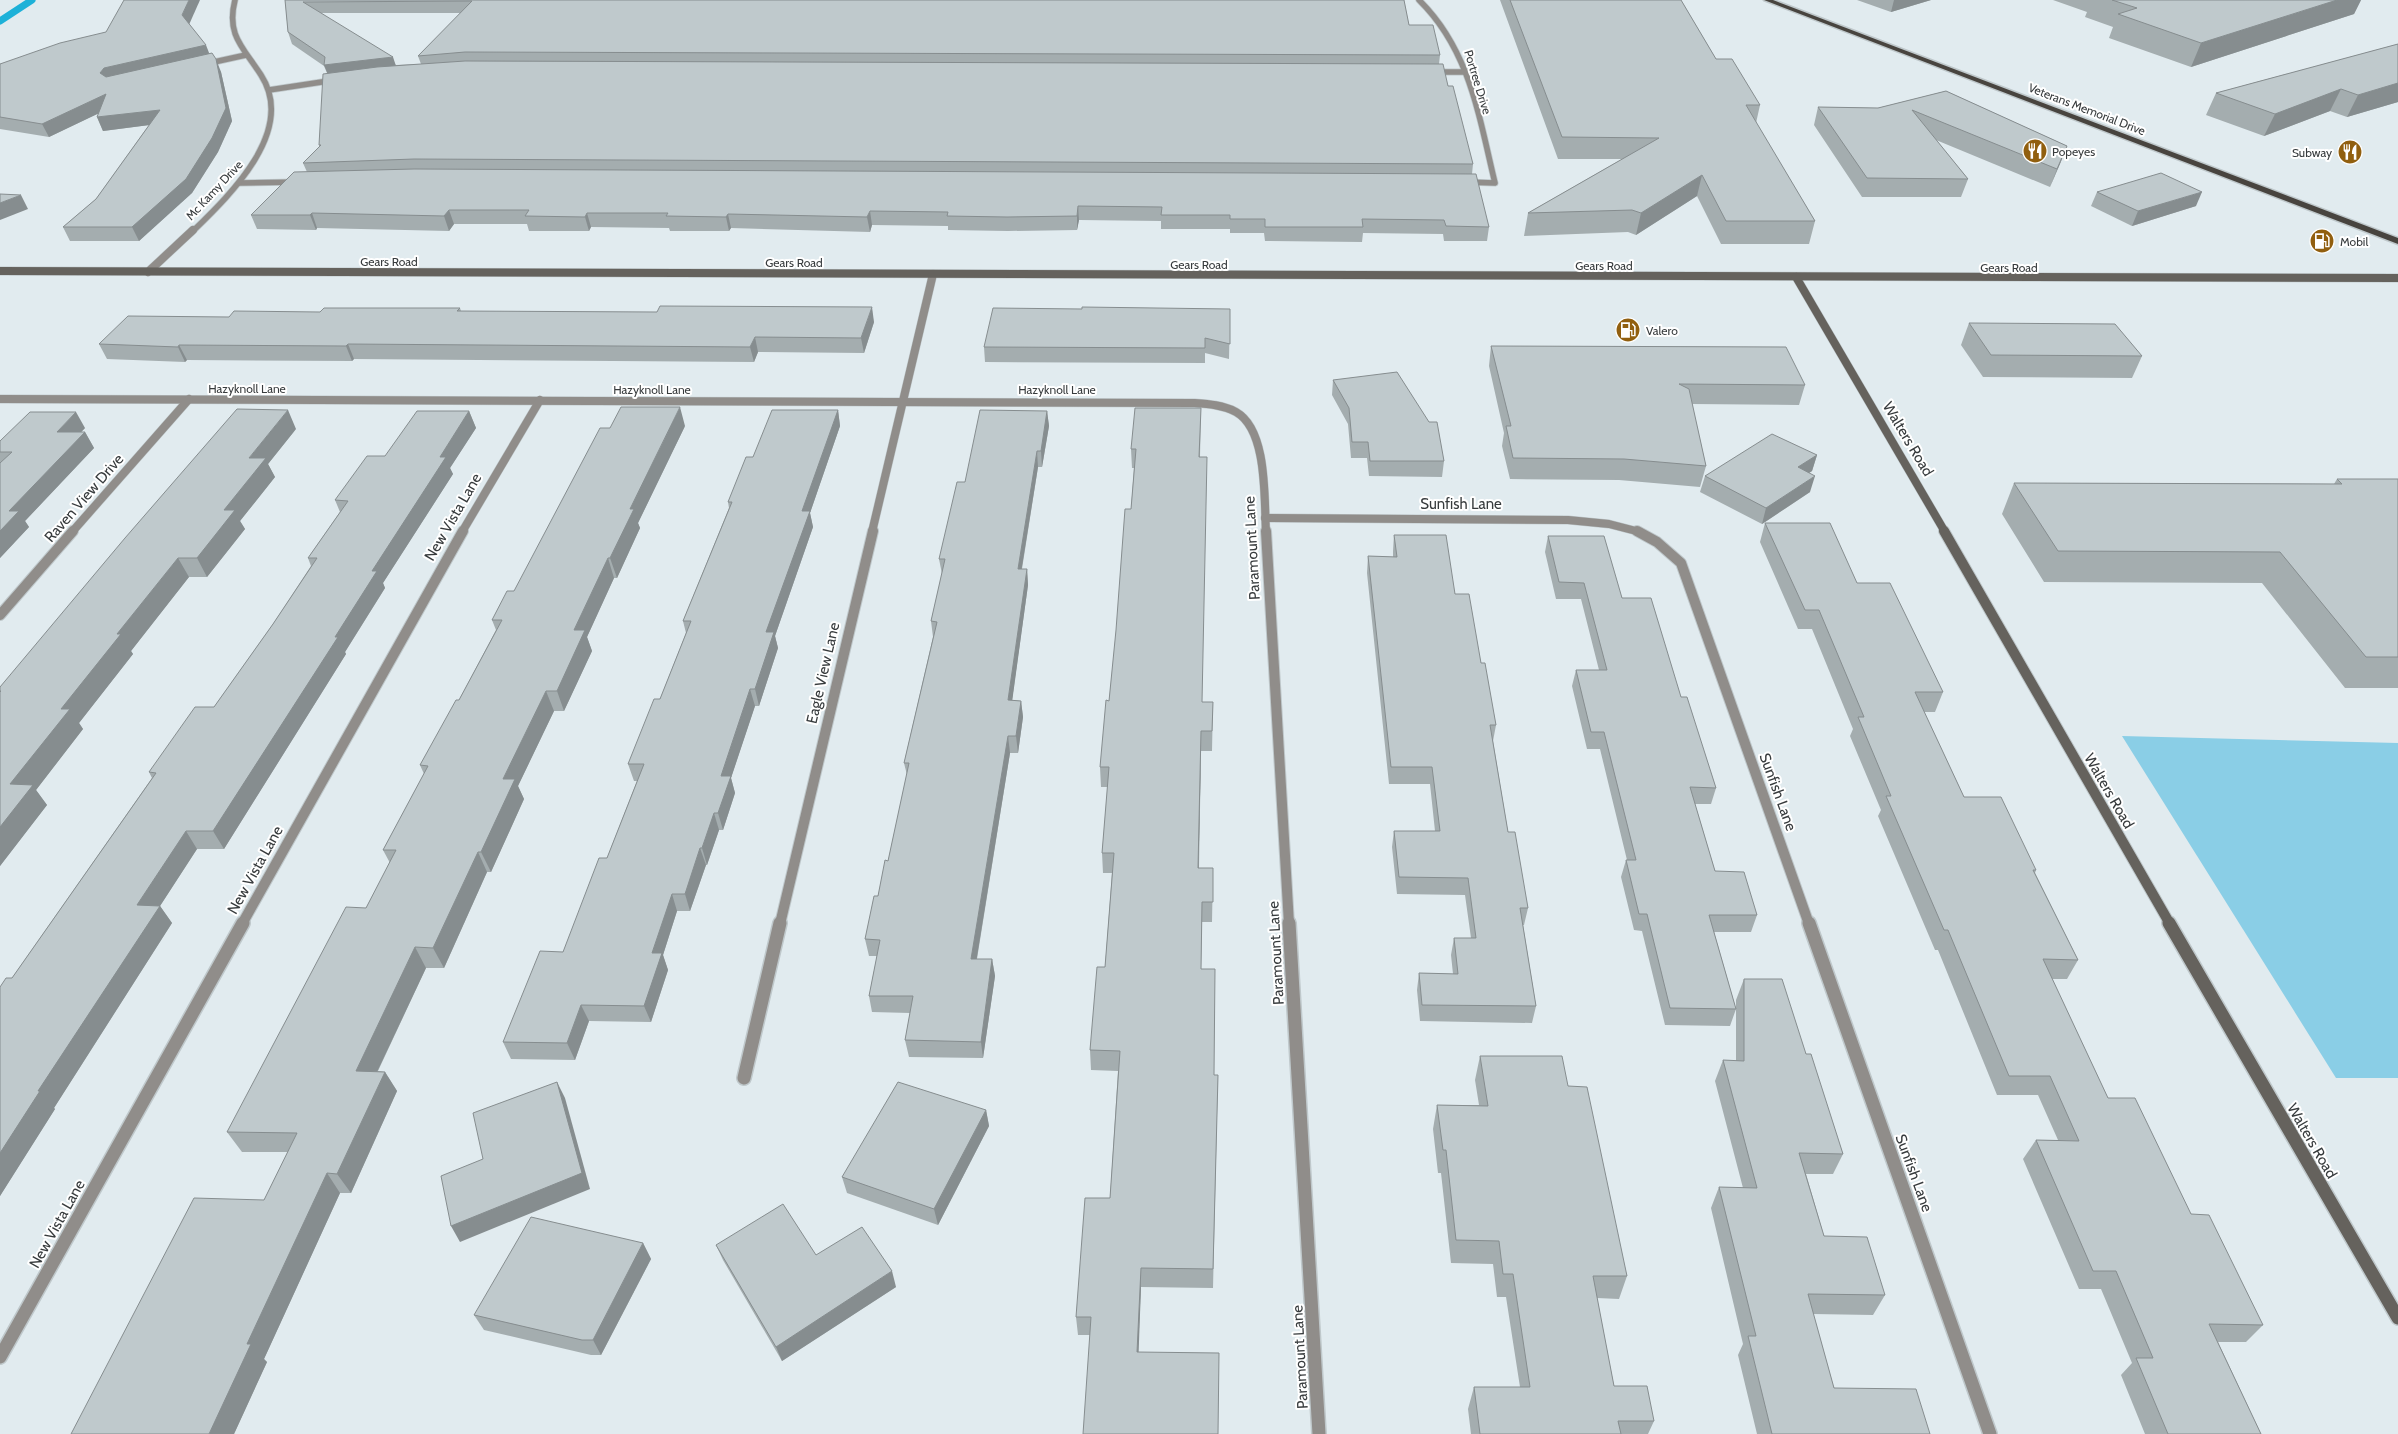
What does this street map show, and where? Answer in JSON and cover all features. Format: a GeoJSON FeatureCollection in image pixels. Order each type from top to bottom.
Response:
{"type":"FeatureCollection","features":[{"type":"Feature","properties":{"kind":"main road","name":"Veterans Memorial Drive"},"geometry":{"type":"LineString","coordinates":[[1766,0],[2398,241]]}},
{"type":"Feature","properties":{"kind":"main road","name":"Gears Road"},"geometry":{"type":"LineString","coordinates":[[0,271],[2398,278]]}},
{"type":"Feature","properties":{"kind":"main road","name":"Walters Road"},"geometry":{"type":"LineString","coordinates":[[1796,277],[1915,478],[2042,704],[2398,1318]]}},
{"type":"Feature","properties":{"kind":"street","name":"Mc Kamy Drive"},"geometry":{"type":"LineString","coordinates":[[148,272],[239,183],[253,165],[265,139],[272,114],[270,90],[264,78],[234,39],[231,22],[235,0]]}},
{"type":"Feature","properties":{"kind":"street","name":"Portree Drive"},"geometry":{"type":"LineString","coordinates":[[1418,0],[1446,29],[1466,72],[1495,182],[1455,182]]}},
{"type":"Feature","properties":{"kind":"street"},"geometry":{"type":"LineString","coordinates":[[198,65],[246,55]]}},
{"type":"Feature","properties":{"kind":"street"},"geometry":{"type":"LineString","coordinates":[[1426,72],[1466,72]]}},
{"type":"Feature","properties":{"kind":"street"},"geometry":{"type":"LineString","coordinates":[[270,90],[342,79]]}},
{"type":"Feature","properties":{"kind":"street"},"geometry":{"type":"LineString","coordinates":[[239,183],[305,181]]}},
{"type":"Feature","properties":{"kind":"street","name":"Eagle View Lane"},"geometry":{"type":"LineString","coordinates":[[744,1078],[933,274]]}},
{"type":"Feature","properties":{"kind":"street","name":"Hazyknoll Lane"},"geometry":{"type":"LineString","coordinates":[[0,399],[1174,401],[1220,405],[1239,413],[1252,427],[1259,444],[1262,469]]}},
{"type":"Feature","properties":{"kind":"street","name":"Raven View Drive"},"geometry":{"type":"LineString","coordinates":[[0,616],[189,399]]}},
{"type":"Feature","properties":{"kind":"street","name":"New Vista Lane"},"geometry":{"type":"LineString","coordinates":[[0,1357],[470,517],[540,400]]}},
{"type":"Feature","properties":{"kind":"street","name":"Paramount Lane"},"geometry":{"type":"LineString","coordinates":[[1262,469],[1319,1434]]}},
{"type":"Feature","properties":{"kind":"street","name":"Sunfish Lane"},"geometry":{"type":"LineString","coordinates":[[1265,518],[1568,520],[1597,522],[1621,526],[1650,536],[1681,563],[1990,1434]]}},
{"type":"Feature","properties":{"kind":"shaded area"},"geometry":{"type":"Polygon","coordinates":[[[2122,736],[2398,743],[2398,1078],[2336,1078],[2122,736]]]}},
{"type":"Feature","properties":{"kind":"building"},"geometry":{"type":"Polygon","coordinates":[[[124,0],[189,0],[182,15],[206,45],[104,68],[100,73],[106,77],[212,53],[216,59],[226,108],[212,138],[186,179],[132,227],[63,227],[96,199],[160,110],[97,117],[106,94],[42,124],[0,117],[0,64],[60,43],[106,32],[124,0]]]}},
{"type":"Feature","properties":{"kind":"building"},"geometry":{"type":"Polygon","coordinates":[[[285,0],[1404,0],[1409,25],[1433,25],[1440,55],[465,52],[418,56],[472,1],[303,2],[393,57],[324,65],[325,57],[288,32],[285,0]]]}},
{"type":"Feature","properties":{"kind":"building"},"geometry":{"type":"Polygon","coordinates":[[[1510,0],[1681,0],[1716,59],[1732,59],[1760,105],[1746,105],[1815,221],[1726,221],[1702,175],[1641,213],[1632,210],[1528,213],[1659,138],[1562,137],[1510,0]]]}},
{"type":"Feature","properties":{"kind":"building"},"geometry":{"type":"Polygon","coordinates":[[[2112,0],[2337,0],[2201,43],[2118,14],[2137,8],[2112,0]]]}},
{"type":"Feature","properties":{"kind":"building"},"geometry":{"type":"Polygon","coordinates":[[[2398,44],[2398,83],[2358,95],[2341,89],[2275,114],[2216,93],[2398,44]]]}},
{"type":"Feature","properties":{"kind":"building"},"geometry":{"type":"Polygon","coordinates":[[[465,61],[1443,64],[1448,86],[1453,86],[1473,164],[414,159],[303,163],[321,145],[319,145],[323,74],[377,67],[465,61]]]}},
{"type":"Feature","properties":{"kind":"building"},"geometry":{"type":"Polygon","coordinates":[[[1946,91],[2067,146],[2057,169],[1912,110],[1968,179],[1867,178],[1818,107],[1878,108],[1946,91]]]}},
{"type":"Feature","properties":{"kind":"building"},"geometry":{"type":"Polygon","coordinates":[[[414,169],[1476,174],[1489,227],[1446,226],[1444,220],[1362,219],[1363,227],[1265,227],[1265,219],[1230,219],[1230,215],[1161,215],[1162,207],[1078,206],[1077,216],[1007,217],[947,216],[948,212],[870,211],[867,217],[728,214],[726,217],[666,216],[668,213],[587,213],[585,217],[525,216],[529,210],[449,210],[444,216],[312,213],[310,215],[251,215],[294,172],[414,169]]]}},
{"type":"Feature","properties":{"kind":"building"},"geometry":{"type":"Polygon","coordinates":[[[2161,173],[2202,192],[2138,211],[2097,192],[2161,173]]]}},
{"type":"Feature","properties":{"kind":"building"},"geometry":{"type":"Polygon","coordinates":[[[0,194],[21,195],[0,203],[0,194]]]}},
{"type":"Feature","properties":{"kind":"building"},"geometry":{"type":"Polygon","coordinates":[[[660,306],[872,307],[861,338],[755,337],[750,347],[348,344],[346,346],[179,345],[178,347],[99,344],[128,316],[229,317],[234,311],[320,312],[324,308],[460,308],[457,311],[657,312],[660,306]]]}},
{"type":"Feature","properties":{"kind":"building"},"geometry":{"type":"Polygon","coordinates":[[[1082,307],[1230,309],[1230,344],[1205,338],[1205,348],[984,347],[993,308],[1082,309],[1082,307]]]}},
{"type":"Feature","properties":{"kind":"building"},"geometry":{"type":"Polygon","coordinates":[[[1969,323],[2115,324],[2142,356],[1991,355],[1969,323]]]}},
{"type":"Feature","properties":{"kind":"building"},"geometry":{"type":"Polygon","coordinates":[[[1491,346],[1786,347],[1805,385],[1679,384],[1689,389],[1706,466],[1624,459],[1513,458],[1506,426],[1511,426],[1491,346]]]}},
{"type":"Feature","properties":{"kind":"building"},"geometry":{"type":"Polygon","coordinates":[[[1397,372],[1429,422],[1437,422],[1444,461],[1370,461],[1368,442],[1352,442],[1349,408],[1333,380],[1397,372]]]}},
{"type":"Feature","properties":{"kind":"building"},"geometry":{"type":"Polygon","coordinates":[[[621,407],[680,407],[630,509],[634,509],[610,558],[608,558],[574,630],[585,630],[557,691],[546,691],[503,779],[515,779],[481,852],[478,852],[433,948],[415,947],[356,1071],[385,1072],[337,1174],[327,1173],[247,1344],[251,1344],[209,1434],[71,1434],[194,1198],[264,1200],[297,1133],[227,1132],[346,907],[366,908],[396,850],[383,850],[428,766],[420,765],[456,700],[459,700],[502,620],[492,620],[507,591],[514,591],[600,428],[610,428],[621,407]]]}},
{"type":"Feature","properties":{"kind":"building"},"geometry":{"type":"Polygon","coordinates":[[[1135,408],[1201,408],[1199,457],[1207,457],[1202,702],[1213,702],[1212,731],[1201,731],[1198,868],[1213,868],[1213,902],[1202,902],[1201,969],[1215,969],[1214,1075],[1218,1075],[1213,1269],[1141,1268],[1137,1352],[1219,1353],[1218,1434],[1083,1434],[1091,1317],[1076,1317],[1085,1198],[1110,1198],[1120,1051],[1090,1050],[1097,967],[1105,967],[1114,853],[1102,853],[1109,767],[1100,767],[1106,700],[1109,701],[1116,630],[1125,509],[1131,509],[1136,449],[1131,449],[1135,408]]]}},
{"type":"Feature","properties":{"kind":"building"},"geometry":{"type":"Polygon","coordinates":[[[237,409],[288,410],[249,458],[266,458],[224,510],[235,510],[197,558],[178,558],[117,634],[121,634],[61,709],[70,709],[10,784],[33,785],[0,827],[0,687],[125,538],[237,409]]]}},
{"type":"Feature","properties":{"kind":"building"},"geometry":{"type":"Polygon","coordinates":[[[772,410],[838,410],[802,511],[810,511],[766,632],[774,632],[755,689],[750,689],[721,776],[731,776],[718,813],[714,813],[702,848],[700,848],[685,894],[672,894],[652,953],[662,953],[644,1006],[581,1005],[567,1043],[503,1042],[540,951],[563,952],[599,858],[607,858],[644,764],[628,764],[654,699],[660,699],[691,621],[683,621],[732,502],[728,502],[746,457],[753,457],[772,410]]]}},
{"type":"Feature","properties":{"kind":"building"},"geometry":{"type":"Polygon","coordinates":[[[980,410],[1047,411],[1041,451],[1037,451],[1018,569],[1027,569],[1008,700],[1021,701],[1016,736],[1008,736],[971,959],[992,959],[981,1042],[905,1040],[913,996],[869,996],[880,940],[865,939],[874,896],[878,896],[885,860],[888,861],[909,763],[904,763],[937,622],[931,621],[945,559],[939,559],[957,482],[965,482],[980,410]]]}},
{"type":"Feature","properties":{"kind":"building"},"geometry":{"type":"Polygon","coordinates":[[[417,411],[469,411],[440,457],[446,457],[372,571],[377,571],[335,637],[338,637],[213,831],[186,831],[137,905],[160,906],[38,1091],[40,1091],[0,1153],[0,987],[6,978],[12,978],[156,773],[149,772],[195,707],[214,707],[273,624],[317,558],[308,558],[348,501],[335,500],[367,456],[385,456],[417,411]]]}},
{"type":"Feature","properties":{"kind":"building"},"geometry":{"type":"Polygon","coordinates":[[[30,412],[76,412],[57,432],[85,432],[9,511],[19,511],[0,531],[0,463],[12,452],[0,452],[0,441],[30,412]]]}},
{"type":"Feature","properties":{"kind":"building"},"geometry":{"type":"Polygon","coordinates":[[[1772,434],[1817,455],[1798,467],[1815,476],[1766,508],[1705,476],[1772,434]]]}},
{"type":"Feature","properties":{"kind":"building"},"geometry":{"type":"Polygon","coordinates":[[[2337,479],[2398,479],[2398,657],[2366,657],[2280,552],[2058,551],[2014,483],[2342,484],[2337,479]]]}},
{"type":"Feature","properties":{"kind":"building"},"geometry":{"type":"Polygon","coordinates":[[[1765,523],[1830,523],[1857,583],[1890,583],[1943,692],[1915,692],[1964,797],[2001,797],[2036,870],[2033,870],[2078,960],[2043,959],[2108,1098],[2135,1098],[2191,1214],[2209,1215],[2263,1325],[2209,1324],[2261,1434],[2168,1434],[2136,1358],[2153,1358],[2116,1271],[2093,1271],[2036,1140],[2079,1141],[2050,1076],[2009,1076],[1948,930],[1944,930],[1886,796],[1891,796],[1858,717],[1864,717],[1819,610],[1805,610],[1765,523]]]}},
{"type":"Feature","properties":{"kind":"building"},"geometry":{"type":"Polygon","coordinates":[[[1394,535],[1446,535],[1455,594],[1469,594],[1481,663],[1485,663],[1496,725],[1490,725],[1508,832],[1515,832],[1528,908],[1520,908],[1536,1006],[1422,1005],[1419,973],[1458,974],[1454,938],[1476,938],[1468,878],[1399,877],[1394,831],[1440,831],[1432,767],[1391,767],[1368,556],[1397,557],[1394,535]]]}},
{"type":"Feature","properties":{"kind":"building"},"geometry":{"type":"Polygon","coordinates":[[[1548,536],[1604,536],[1622,598],[1651,598],[1681,697],[1687,697],[1716,788],[1690,787],[1715,871],[1744,872],[1757,915],[1709,915],[1736,1009],[1670,1008],[1647,914],[1639,914],[1626,860],[1636,860],[1604,732],[1591,732],[1576,670],[1607,670],[1584,583],[1559,582],[1548,536]]]}},
{"type":"Feature","properties":{"kind":"building"},"geometry":{"type":"Polygon","coordinates":[[[1744,979],[1782,979],[1806,1054],[1811,1054],[1843,1154],[1799,1153],[1824,1236],[1867,1237],[1885,1295],[1808,1294],[1834,1388],[1916,1389],[1930,1434],[1772,1434],[1748,1336],[1756,1336],[1719,1187],[1757,1188],[1723,1060],[1744,1061],[1744,979]]]}},
{"type":"Feature","properties":{"kind":"building"},"geometry":{"type":"Polygon","coordinates":[[[1480,1056],[1562,1056],[1568,1086],[1587,1087],[1627,1276],[1593,1276],[1614,1386],[1647,1386],[1654,1421],[1618,1421],[1621,1434],[1480,1434],[1474,1387],[1530,1387],[1513,1274],[1503,1274],[1499,1241],[1456,1240],[1446,1150],[1443,1150],[1437,1105],[1488,1106],[1480,1056]]]}},
{"type":"Feature","properties":{"kind":"building"},"geometry":{"type":"Polygon","coordinates":[[[557,1082],[582,1173],[451,1226],[441,1176],[483,1159],[473,1113],[557,1082]]]}},
{"type":"Feature","properties":{"kind":"building"},"geometry":{"type":"Polygon","coordinates":[[[898,1082],[986,1110],[934,1209],[842,1177],[898,1082]]]}},
{"type":"Feature","properties":{"kind":"building"},"geometry":{"type":"Polygon","coordinates":[[[783,1204],[816,1255],[862,1227],[892,1271],[776,1347],[716,1245],[783,1204]]]}},
{"type":"Feature","properties":{"kind":"building"},"geometry":{"type":"Polygon","coordinates":[[[531,1217],[643,1243],[593,1340],[582,1340],[474,1315],[531,1217]]]}},
{"type":"Feature","properties":{"kind":"waterway"},"geometry":{"type":"LineString","coordinates":[[0,21],[32,0]]}},
{"type":"Feature","properties":{"kind":"place","name":"Popeyes"},"geometry":{"type":"Point","coordinates":[2035,151]}},
{"type":"Feature","properties":{"kind":"place","name":"Subway"},"geometry":{"type":"Point","coordinates":[2350,152]}},
{"type":"Feature","properties":{"kind":"place","name":"Mobil"},"geometry":{"type":"Point","coordinates":[2322,241]}},
{"type":"Feature","properties":{"kind":"place","name":"Valero"},"geometry":{"type":"Point","coordinates":[1628,330]}}]}
